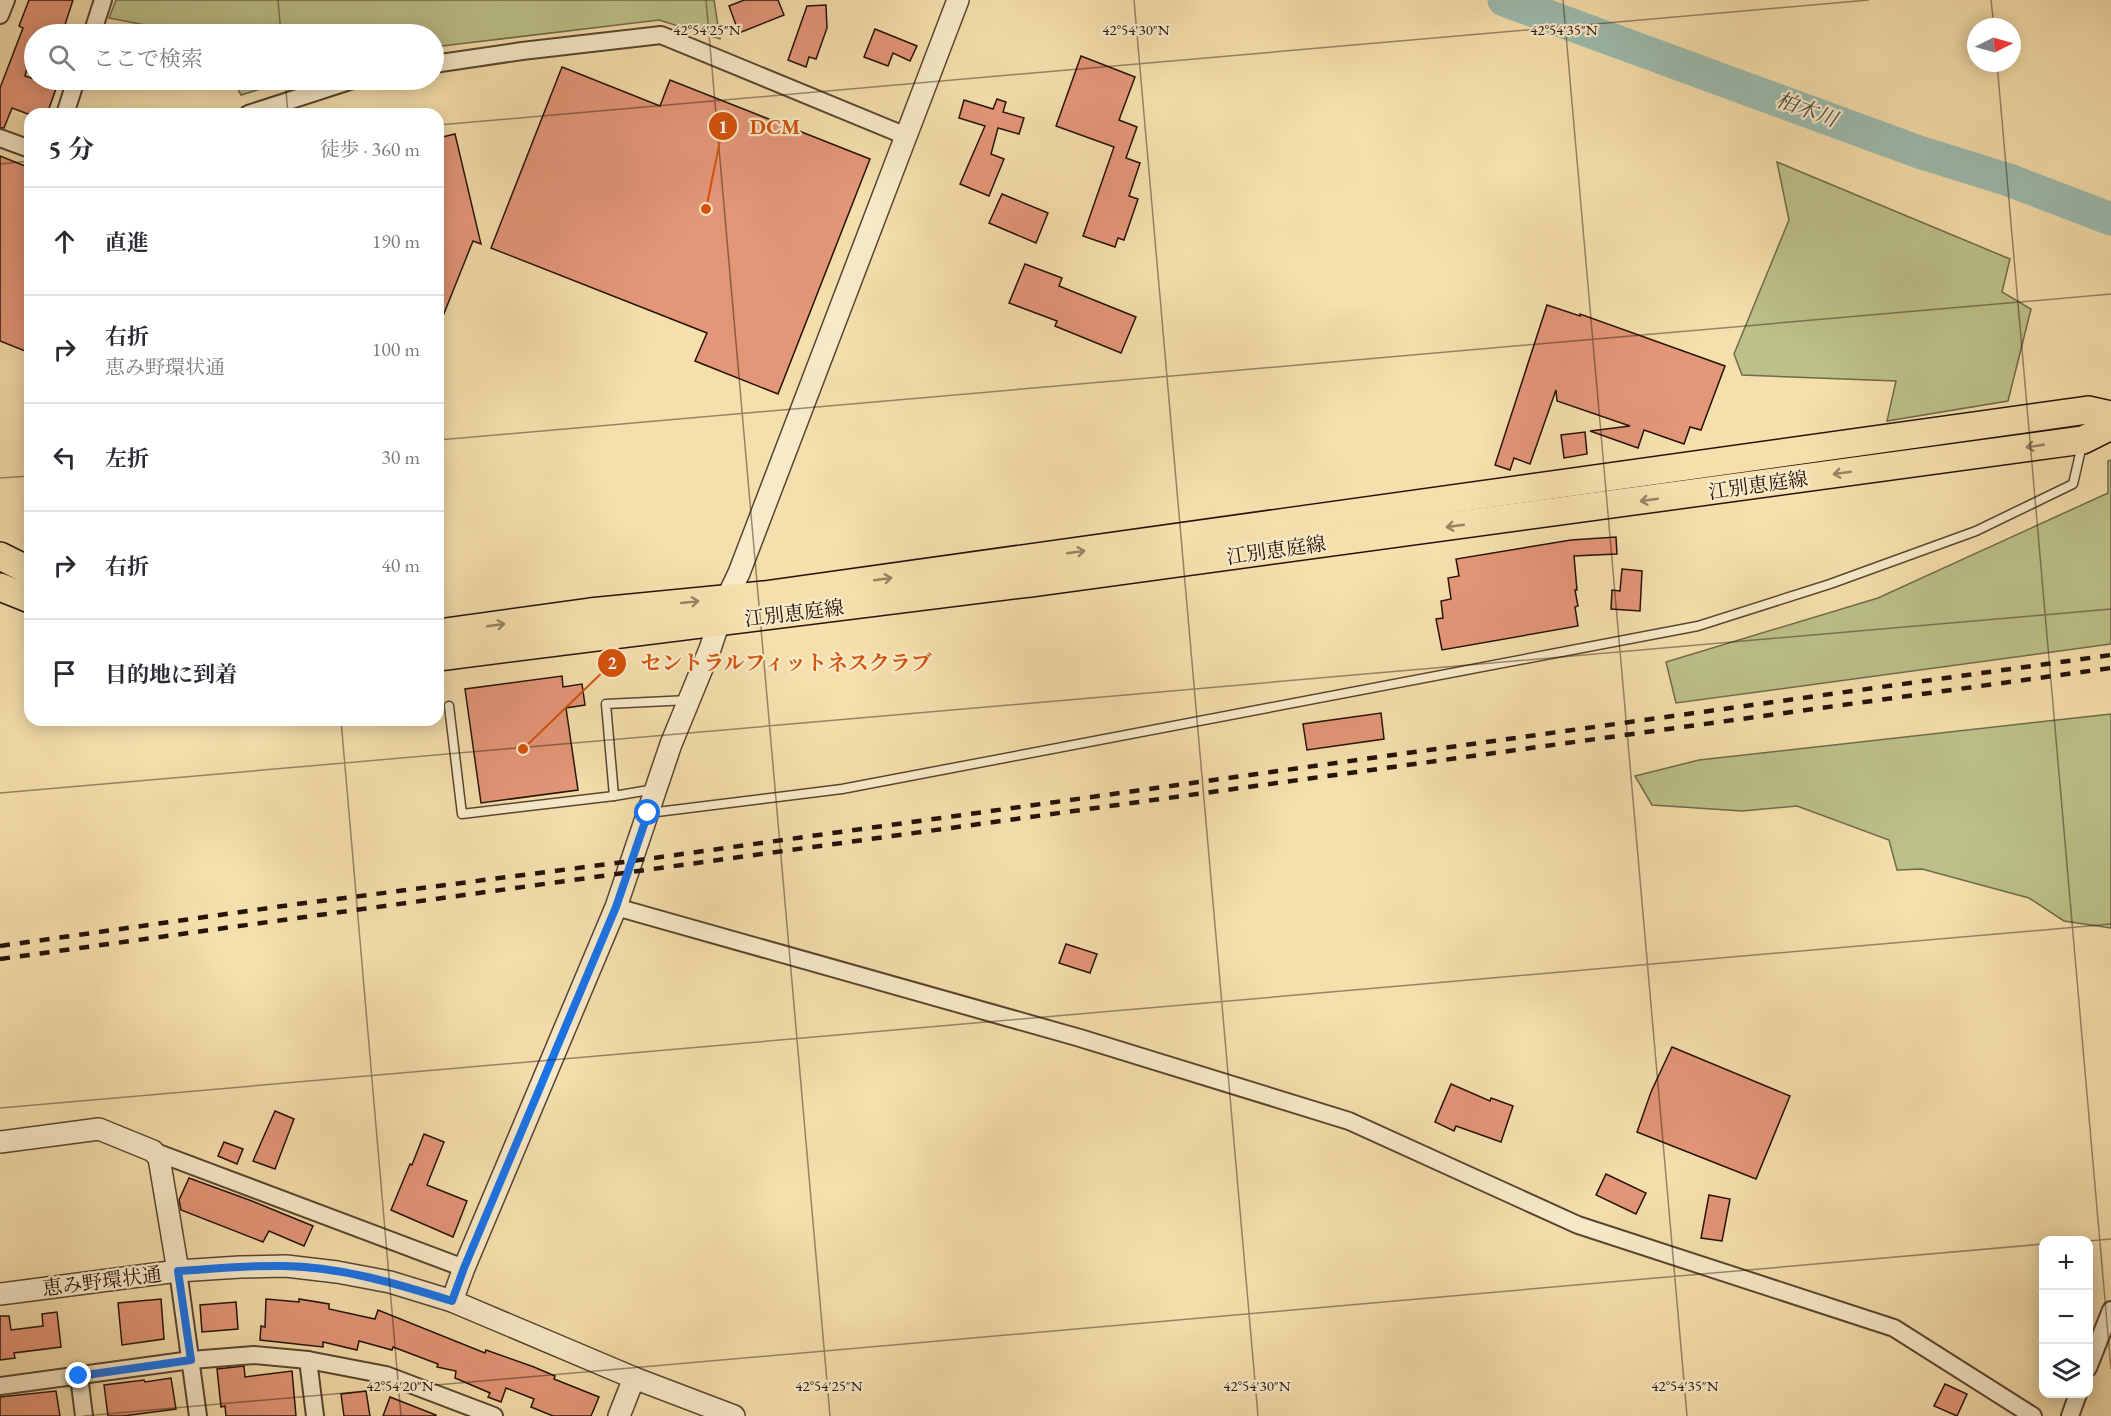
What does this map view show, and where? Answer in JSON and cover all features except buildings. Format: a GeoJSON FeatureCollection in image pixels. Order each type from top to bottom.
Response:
{"type":"FeatureCollection","features":[{"type":"Feature","properties":{"kind":"main road","name":"江別恵庭線"},"geometry":{"type":"LineString","coordinates":[[444,656],[722,610],[764,595],[2088,411],[2111,415]]}},
{"type":"Feature","properties":{"kind":"main road","name":"江別恵庭線"},"geometry":{"type":"LineString","coordinates":[[444,632],[583,613],[722,610],[1030,583],[2083,440],[2111,426]]}},
{"type":"Feature","properties":{"kind":"main road"},"geometry":{"type":"LineString","coordinates":[[0,556],[24,568]]}},
{"type":"Feature","properties":{"kind":"main road"},"geometry":{"type":"LineString","coordinates":[[0,586],[24,596]]}},
{"type":"Feature","properties":{"kind":"street"},"geometry":{"type":"LineString","coordinates":[[0,15],[6,0]]}},
{"type":"Feature","properties":{"kind":"street"},"geometry":{"type":"LineString","coordinates":[[95,24],[103,0]]}},
{"type":"Feature","properties":{"kind":"street"},"geometry":{"type":"LineString","coordinates":[[452,1301],[616,907],[671,744],[710,649],[722,610],[739,573],[958,0]]}},
{"type":"Feature","properties":{"kind":"street"},"geometry":{"type":"LineString","coordinates":[[444,63],[661,35],[906,136]]}},
{"type":"Feature","properties":{"kind":"street"},"geometry":{"type":"LineString","coordinates":[[67,108],[73,90]]}},
{"type":"Feature","properties":{"kind":"street"},"geometry":{"type":"LineString","coordinates":[[266,108],[321,90]]}},
{"type":"Feature","properties":{"kind":"street"},"geometry":{"type":"LineString","coordinates":[[0,138],[24,147]]}},
{"type":"Feature","properties":{"kind":"street"},"geometry":{"type":"LineString","coordinates":[[616,907],[1080,1038],[1349,1121],[1578,1225],[1894,1328],[2033,1416]]}},
{"type":"Feature","properties":{"kind":"street"},"geometry":{"type":"LineString","coordinates":[[0,1142],[99,1129],[464,1268]]}},
{"type":"Feature","properties":{"kind":"street"},"geometry":{"type":"LineString","coordinates":[[153,1151],[159,1158],[178,1271],[198,1416]]}},
{"type":"Feature","properties":{"kind":"street","name":"恵み野環状通"},"geometry":{"type":"LineString","coordinates":[[0,1294],[178,1271],[240,1267],[286,1266],[390,1282],[452,1301],[634,1378],[734,1416]]}},
{"type":"Feature","properties":{"kind":"street"},"geometry":{"type":"LineString","coordinates":[[2093,1355],[2111,1310]]}},
{"type":"Feature","properties":{"kind":"street"},"geometry":{"type":"LineString","coordinates":[[0,1386],[191,1360],[254,1355],[308,1360],[386,1376],[489,1415]]}},
{"type":"Feature","properties":{"kind":"street"},"geometry":{"type":"LineString","coordinates":[[308,1360],[315,1416]]}},
{"type":"Feature","properties":{"kind":"street"},"geometry":{"type":"LineString","coordinates":[[79,1376],[84,1416]]}},
{"type":"Feature","properties":{"kind":"street"},"geometry":{"type":"LineString","coordinates":[[619,1416],[634,1378]]}},
{"type":"Feature","properties":{"kind":"street"},"geometry":{"type":"LineString","coordinates":[[2070,1416],[2077,1398]]}},
{"type":"Feature","properties":{"kind":"lane"},"geometry":{"type":"LineString","coordinates":[[648,813],[842,789],[1698,626],[1830,584],[1976,531],[2073,484],[2083,440]]}},
{"type":"Feature","properties":{"kind":"lane"},"geometry":{"type":"LineString","coordinates":[[614,796],[606,704],[689,700]]}},
{"type":"Feature","properties":{"kind":"lane"},"geometry":{"type":"LineString","coordinates":[[449,706],[462,814],[656,789]]}},
{"type":"Feature","properties":{"kind":"green space"},"geometry":{"type":"Polygon","coordinates":[[[116,0],[714,0],[720,39],[659,20],[444,46],[444,24],[140,24],[109,18],[116,0]]]}},
{"type":"Feature","properties":{"kind":"green space"},"geometry":{"type":"Polygon","coordinates":[[[238,90],[257,90],[241,95],[238,90]]]}},
{"type":"Feature","properties":{"kind":"green space"},"geometry":{"type":"Polygon","coordinates":[[[1777,162],[2010,259],[2002,292],[2031,309],[2008,401],[1887,421],[1896,381],[1742,375],[1734,354],[1789,220],[1777,162]]]}},
{"type":"Feature","properties":{"kind":"green space"},"geometry":{"type":"Polygon","coordinates":[[[2111,460],[2111,644],[1676,703],[1666,662],[1878,598],[2108,493],[2108,461],[2111,460]]]}},
{"type":"Feature","properties":{"kind":"green space"},"geometry":{"type":"Polygon","coordinates":[[[2111,714],[2111,928],[2064,921],[2029,898],[1922,869],[1897,870],[1889,840],[1797,806],[1742,811],[1652,805],[1635,776],[1699,760],[2111,714]]]}},
{"type":"Feature","properties":{"kind":"waterway","name":"柏木川"},"geometry":{"type":"LineString","coordinates":[[1504,0],[1919,152],[2009,180],[2111,219]]}},
{"type":"Feature","properties":{"kind":"railway"},"geometry":{"type":"LineString","coordinates":[[0,946],[290,905],[632,861],[2111,655]]}},
{"type":"Feature","properties":{"kind":"railway"},"geometry":{"type":"LineString","coordinates":[[0,959],[2111,668]]}},
{"type":"Feature","properties":{"kind":"place","name":"DCM"},"geometry":{"type":"Point","coordinates":[706,209]}},
{"type":"Feature","properties":{"kind":"place","name":"セントラルフィットネスクラブ"},"geometry":{"type":"Point","coordinates":[523,749]}},
{"type":"Feature","properties":{"kind":"route"},"geometry":{"type":"LineString","coordinates":[[79,1376],[191,1360],[178,1271],[286,1266],[338,1272],[390,1282],[452,1301],[616,907],[648,813]]}}]}
